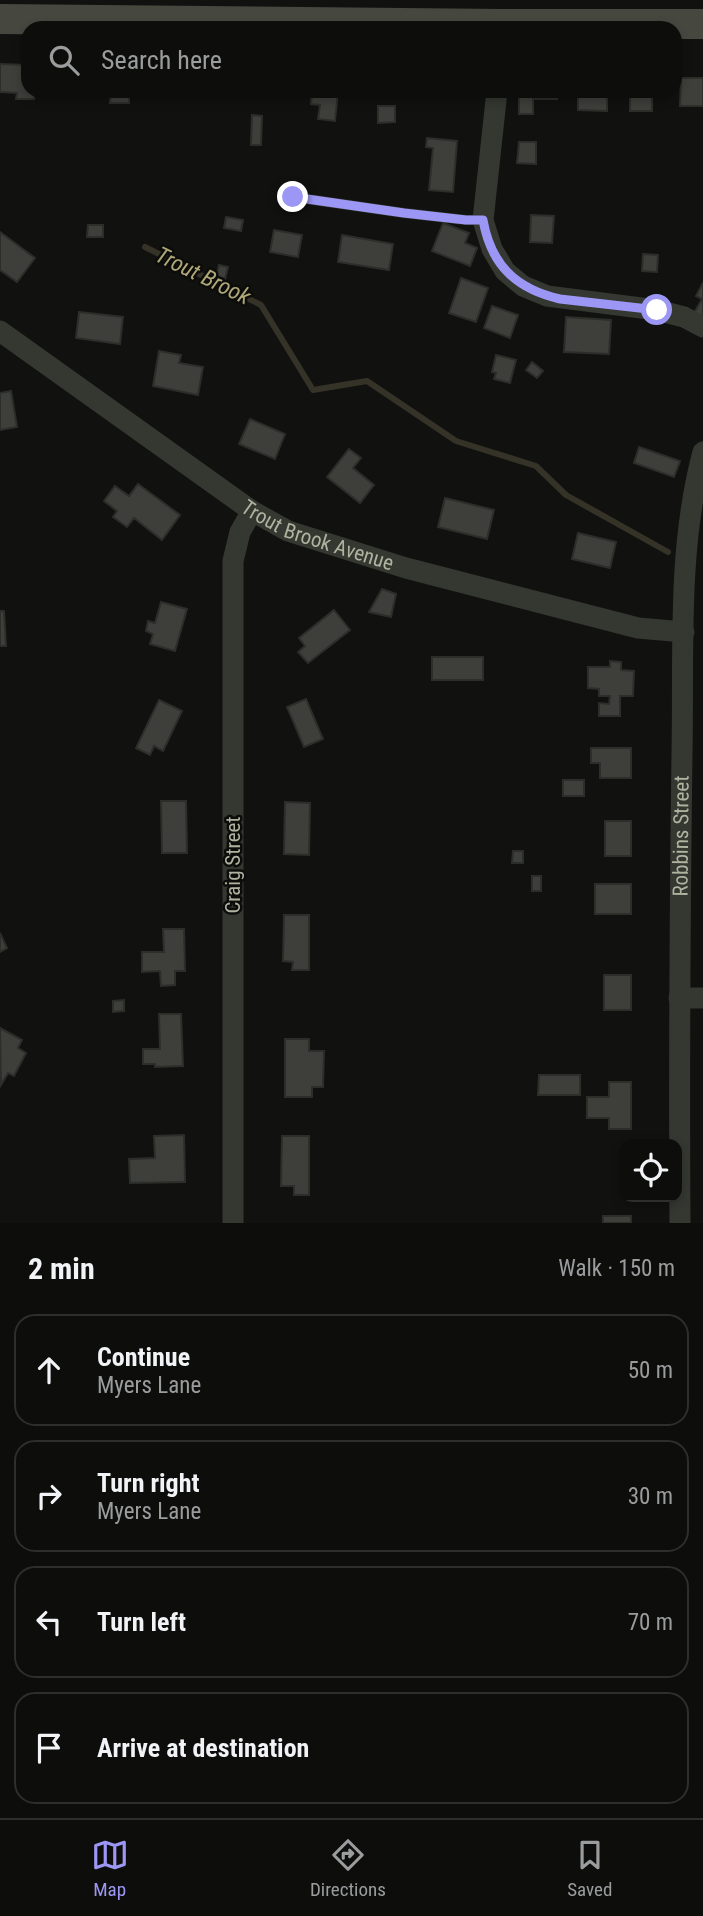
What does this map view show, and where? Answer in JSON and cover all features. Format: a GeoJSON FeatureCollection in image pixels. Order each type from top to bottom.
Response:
{"type":"FeatureCollection","features":[{"type":"Feature","properties":{"kind":"main road"},"geometry":{"type":"LineString","coordinates":[[0,19],[249,11],[417,21]]}},
{"type":"Feature","properties":{"kind":"main road"},"geometry":{"type":"LineString","coordinates":[[682,23],[703,23]]}},
{"type":"Feature","properties":{"kind":"street"},"geometry":{"type":"LineString","coordinates":[[496,98],[483,220],[488,240],[505,271],[523,286],[547,296],[657,310],[684,317],[703,327]]}},
{"type":"Feature","properties":{"kind":"street","name":"Trout Brook Avenue"},"geometry":{"type":"LineString","coordinates":[[0,331],[251,511],[288,531],[406,568],[638,628],[684,632]]}},
{"type":"Feature","properties":{"kind":"street","name":"Robbins Street"},"geometry":{"type":"LineString","coordinates":[[680,1223],[679,998],[685,568],[692,495],[703,452]]}},
{"type":"Feature","properties":{"kind":"street","name":"Craig Street"},"geometry":{"type":"LineString","coordinates":[[233,1223],[233,561],[240,532],[251,511]]}},
{"type":"Feature","properties":{"kind":"street"},"geometry":{"type":"LineString","coordinates":[[679,998],[703,998]]}},
{"type":"Feature","properties":{"kind":"lane"},"geometry":{"type":"LineString","coordinates":[[293,197],[393,212],[483,220]]}},
{"type":"Feature","properties":{"kind":"building"},"geometry":{"type":"Polygon","coordinates":[[[0,64],[21,65],[21,98],[34,99],[16,99],[17,93],[0,92],[0,64]]]}},
{"type":"Feature","properties":{"kind":"building"},"geometry":{"type":"Polygon","coordinates":[[[682,78],[703,78],[703,106],[680,106],[682,78]]]}},
{"type":"Feature","properties":{"kind":"building"},"geometry":{"type":"Polygon","coordinates":[[[110,98],[129,98],[129,103],[110,103],[110,98]]]}},
{"type":"Feature","properties":{"kind":"building"},"geometry":{"type":"Polygon","coordinates":[[[311,98],[337,98],[335,121],[318,119],[320,105],[311,104],[311,98]]]}},
{"type":"Feature","properties":{"kind":"building"},"geometry":{"type":"Polygon","coordinates":[[[519,98],[557,98],[533,99],[533,114],[519,114],[519,98]]]}},
{"type":"Feature","properties":{"kind":"building"},"geometry":{"type":"Polygon","coordinates":[[[578,98],[607,98],[607,111],[578,110],[578,98]]]}},
{"type":"Feature","properties":{"kind":"building"},"geometry":{"type":"Polygon","coordinates":[[[630,98],[652,98],[652,111],[630,111],[630,98]]]}},
{"type":"Feature","properties":{"kind":"building"},"geometry":{"type":"Polygon","coordinates":[[[378,106],[395,106],[395,122],[378,123],[378,106]]]}},
{"type":"Feature","properties":{"kind":"building"},"geometry":{"type":"Polygon","coordinates":[[[252,115],[262,116],[261,145],[251,145],[252,115]]]}},
{"type":"Feature","properties":{"kind":"building"},"geometry":{"type":"Polygon","coordinates":[[[427,138],[457,141],[453,192],[429,190],[433,148],[426,147],[427,138]]]}},
{"type":"Feature","properties":{"kind":"building"},"geometry":{"type":"Polygon","coordinates":[[[519,142],[536,142],[536,164],[517,163],[519,142]]]}},
{"type":"Feature","properties":{"kind":"building"},"geometry":{"type":"Polygon","coordinates":[[[531,215],[554,216],[552,243],[530,242],[531,215]]]}},
{"type":"Feature","properties":{"kind":"building"},"geometry":{"type":"Polygon","coordinates":[[[226,217],[243,220],[241,231],[224,228],[226,217]]]}},
{"type":"Feature","properties":{"kind":"building"},"geometry":{"type":"Polygon","coordinates":[[[443,223],[469,233],[465,243],[477,248],[470,266],[432,251],[443,223]]]}},
{"type":"Feature","properties":{"kind":"building"},"geometry":{"type":"Polygon","coordinates":[[[88,225],[103,225],[103,237],[87,237],[88,225]]]}},
{"type":"Feature","properties":{"kind":"building"},"geometry":{"type":"Polygon","coordinates":[[[274,230],[302,235],[298,257],[270,252],[274,230]]]}},
{"type":"Feature","properties":{"kind":"building"},"geometry":{"type":"Polygon","coordinates":[[[0,232],[35,258],[17,282],[0,270],[0,232]]]}},
{"type":"Feature","properties":{"kind":"building"},"geometry":{"type":"Polygon","coordinates":[[[342,235],[393,244],[389,270],[338,262],[342,235]]]}},
{"type":"Feature","properties":{"kind":"building"},"geometry":{"type":"Polygon","coordinates":[[[643,254],[658,255],[657,272],[642,271],[643,254]]]}},
{"type":"Feature","properties":{"kind":"building"},"geometry":{"type":"Polygon","coordinates":[[[219,265],[228,267],[225,279],[216,277],[219,265]]]}},
{"type":"Feature","properties":{"kind":"building"},"geometry":{"type":"Polygon","coordinates":[[[461,278],[488,288],[476,322],[449,313],[461,278]]]}},
{"type":"Feature","properties":{"kind":"building"},"geometry":{"type":"Polygon","coordinates":[[[703,283],[703,318],[694,313],[702,299],[696,296],[703,283]]]}},
{"type":"Feature","properties":{"kind":"building"},"geometry":{"type":"Polygon","coordinates":[[[492,306],[518,315],[510,338],[484,328],[492,306]]]}},
{"type":"Feature","properties":{"kind":"building"},"geometry":{"type":"Polygon","coordinates":[[[79,312],[123,317],[120,344],[76,338],[79,312]]]}},
{"type":"Feature","properties":{"kind":"building"},"geometry":{"type":"Polygon","coordinates":[[[566,317],[611,320],[609,354],[564,352],[566,317]]]}},
{"type":"Feature","properties":{"kind":"building"},"geometry":{"type":"Polygon","coordinates":[[[159,351],[181,355],[179,363],[203,367],[198,395],[153,386],[159,351]]]}},
{"type":"Feature","properties":{"kind":"building"},"geometry":{"type":"Polygon","coordinates":[[[496,355],[516,360],[510,383],[494,379],[496,373],[492,372],[496,355]]]}},
{"type":"Feature","properties":{"kind":"building"},"geometry":{"type":"Polygon","coordinates":[[[532,362],[543,371],[537,378],[526,370],[532,362]]]}},
{"type":"Feature","properties":{"kind":"building"},"geometry":{"type":"Polygon","coordinates":[[[11,391],[17,427],[0,430],[0,393],[11,391]]]}},
{"type":"Feature","properties":{"kind":"building"},"geometry":{"type":"Polygon","coordinates":[[[250,419],[285,434],[275,459],[239,444],[250,419]]]}},
{"type":"Feature","properties":{"kind":"building"},"geometry":{"type":"Polygon","coordinates":[[[639,447],[680,461],[674,477],[634,463],[639,447]]]}},
{"type":"Feature","properties":{"kind":"building"},"geometry":{"type":"Polygon","coordinates":[[[349,449],[361,458],[353,468],[374,485],[360,503],[327,477],[349,449]]]}},
{"type":"Feature","properties":{"kind":"building"},"geometry":{"type":"Polygon","coordinates":[[[138,484],[180,515],[162,540],[134,518],[127,527],[113,517],[117,511],[104,501],[115,486],[129,496],[138,484]]]}},
{"type":"Feature","properties":{"kind":"building"},"geometry":{"type":"Polygon","coordinates":[[[445,498],[494,510],[487,539],[438,527],[445,498]]]}},
{"type":"Feature","properties":{"kind":"building"},"geometry":{"type":"Polygon","coordinates":[[[578,533],[616,542],[610,568],[572,559],[578,533]]]}},
{"type":"Feature","properties":{"kind":"building"},"geometry":{"type":"Polygon","coordinates":[[[382,589],[396,594],[391,617],[369,612],[382,589]]]}},
{"type":"Feature","properties":{"kind":"building"},"geometry":{"type":"Polygon","coordinates":[[[161,602],[187,609],[175,651],[150,644],[153,634],[146,631],[148,621],[155,623],[161,602]]]}},
{"type":"Feature","properties":{"kind":"building"},"geometry":{"type":"Polygon","coordinates":[[[334,610],[350,630],[308,663],[298,652],[305,646],[299,638],[334,610]]]}},
{"type":"Feature","properties":{"kind":"building"},"geometry":{"type":"Polygon","coordinates":[[[0,611],[4,611],[6,646],[0,646],[0,611]]]}},
{"type":"Feature","properties":{"kind":"building"},"geometry":{"type":"Polygon","coordinates":[[[432,657],[483,657],[483,680],[432,680],[432,657]]]}},
{"type":"Feature","properties":{"kind":"building"},"geometry":{"type":"Polygon","coordinates":[[[610,661],[621,662],[621,670],[634,671],[633,696],[620,696],[620,716],[599,716],[599,703],[609,704],[610,696],[599,696],[599,689],[588,688],[588,667],[610,667],[610,661]]]}},
{"type":"Feature","properties":{"kind":"building"},"geometry":{"type":"Polygon","coordinates":[[[306,699],[323,739],[304,747],[287,707],[306,699]]]}},
{"type":"Feature","properties":{"kind":"building"},"geometry":{"type":"Polygon","coordinates":[[[159,700],[182,711],[163,751],[154,746],[150,755],[136,748],[159,700]]]}},
{"type":"Feature","properties":{"kind":"building"},"geometry":{"type":"Polygon","coordinates":[[[591,748],[631,748],[631,778],[600,778],[600,763],[591,763],[591,748]]]}},
{"type":"Feature","properties":{"kind":"building"},"geometry":{"type":"Polygon","coordinates":[[[563,780],[584,780],[584,796],[563,796],[563,780]]]}},
{"type":"Feature","properties":{"kind":"building"},"geometry":{"type":"Polygon","coordinates":[[[161,801],[186,801],[187,853],[162,853],[161,801]]]}},
{"type":"Feature","properties":{"kind":"building"},"geometry":{"type":"Polygon","coordinates":[[[285,802],[310,803],[309,855],[284,854],[285,802]]]}},
{"type":"Feature","properties":{"kind":"building"},"geometry":{"type":"Polygon","coordinates":[[[605,821],[631,821],[631,856],[605,856],[605,821]]]}},
{"type":"Feature","properties":{"kind":"building"},"geometry":{"type":"Polygon","coordinates":[[[513,851],[523,851],[523,863],[512,863],[513,851]]]}},
{"type":"Feature","properties":{"kind":"building"},"geometry":{"type":"Polygon","coordinates":[[[532,876],[541,876],[541,891],[532,891],[532,876]]]}},
{"type":"Feature","properties":{"kind":"building"},"geometry":{"type":"Polygon","coordinates":[[[595,884],[631,884],[631,914],[595,914],[595,884]]]}},
{"type":"Feature","properties":{"kind":"building"},"geometry":{"type":"Polygon","coordinates":[[[284,915],[309,915],[309,970],[292,970],[293,962],[283,961],[284,915]]]}},
{"type":"Feature","properties":{"kind":"building"},"geometry":{"type":"Polygon","coordinates":[[[163,929],[184,929],[185,971],[175,971],[175,985],[161,986],[160,971],[142,972],[142,952],[164,952],[163,929]]]}},
{"type":"Feature","properties":{"kind":"building"},"geometry":{"type":"Polygon","coordinates":[[[0,933],[7,948],[0,952],[0,933]]]}},
{"type":"Feature","properties":{"kind":"building"},"geometry":{"type":"Polygon","coordinates":[[[604,975],[631,975],[631,1010],[604,1010],[604,975]]]}},
{"type":"Feature","properties":{"kind":"building"},"geometry":{"type":"Polygon","coordinates":[[[124,1000],[124,1011],[113,1012],[113,1001],[124,1000]]]}},
{"type":"Feature","properties":{"kind":"building"},"geometry":{"type":"Polygon","coordinates":[[[159,1014],[181,1014],[183,1066],[155,1067],[155,1064],[143,1064],[143,1049],[160,1049],[159,1014]]]}},
{"type":"Feature","properties":{"kind":"building"},"geometry":{"type":"Polygon","coordinates":[[[0,1028],[22,1040],[18,1048],[26,1053],[14,1076],[8,1073],[1,1085],[0,1028]]]}},
{"type":"Feature","properties":{"kind":"building"},"geometry":{"type":"Polygon","coordinates":[[[285,1039],[309,1039],[309,1051],[324,1051],[323,1087],[312,1087],[312,1097],[285,1097],[285,1039]]]}},
{"type":"Feature","properties":{"kind":"building"},"geometry":{"type":"Polygon","coordinates":[[[539,1075],[580,1075],[580,1095],[538,1095],[539,1075]]]}},
{"type":"Feature","properties":{"kind":"building"},"geometry":{"type":"Polygon","coordinates":[[[609,1082],[631,1082],[631,1129],[609,1129],[609,1118],[587,1118],[587,1097],[609,1097],[609,1082]]]}},
{"type":"Feature","properties":{"kind":"building"},"geometry":{"type":"Polygon","coordinates":[[[184,1135],[185,1182],[130,1183],[129,1159],[155,1158],[154,1136],[184,1135]]]}},
{"type":"Feature","properties":{"kind":"building"},"geometry":{"type":"Polygon","coordinates":[[[282,1136],[309,1136],[309,1195],[294,1195],[294,1186],[281,1186],[282,1136]]]}},
{"type":"Feature","properties":{"kind":"building"},"geometry":{"type":"Polygon","coordinates":[[[603,1216],[631,1216],[631,1223],[603,1223],[603,1216]]]}},
{"type":"Feature","properties":{"kind":"waterway","name":"Trout Brook"},"geometry":{"type":"LineString","coordinates":[[145,247],[261,305],[313,390],[367,381],[456,441],[536,466],[566,495],[668,552]]}},
{"type":"Feature","properties":{"kind":"route"},"geometry":{"type":"LineString","coordinates":[[293,197],[404,213],[483,220],[488,240],[498,261],[505,271],[523,286],[560,299],[657,310]]}}]}
